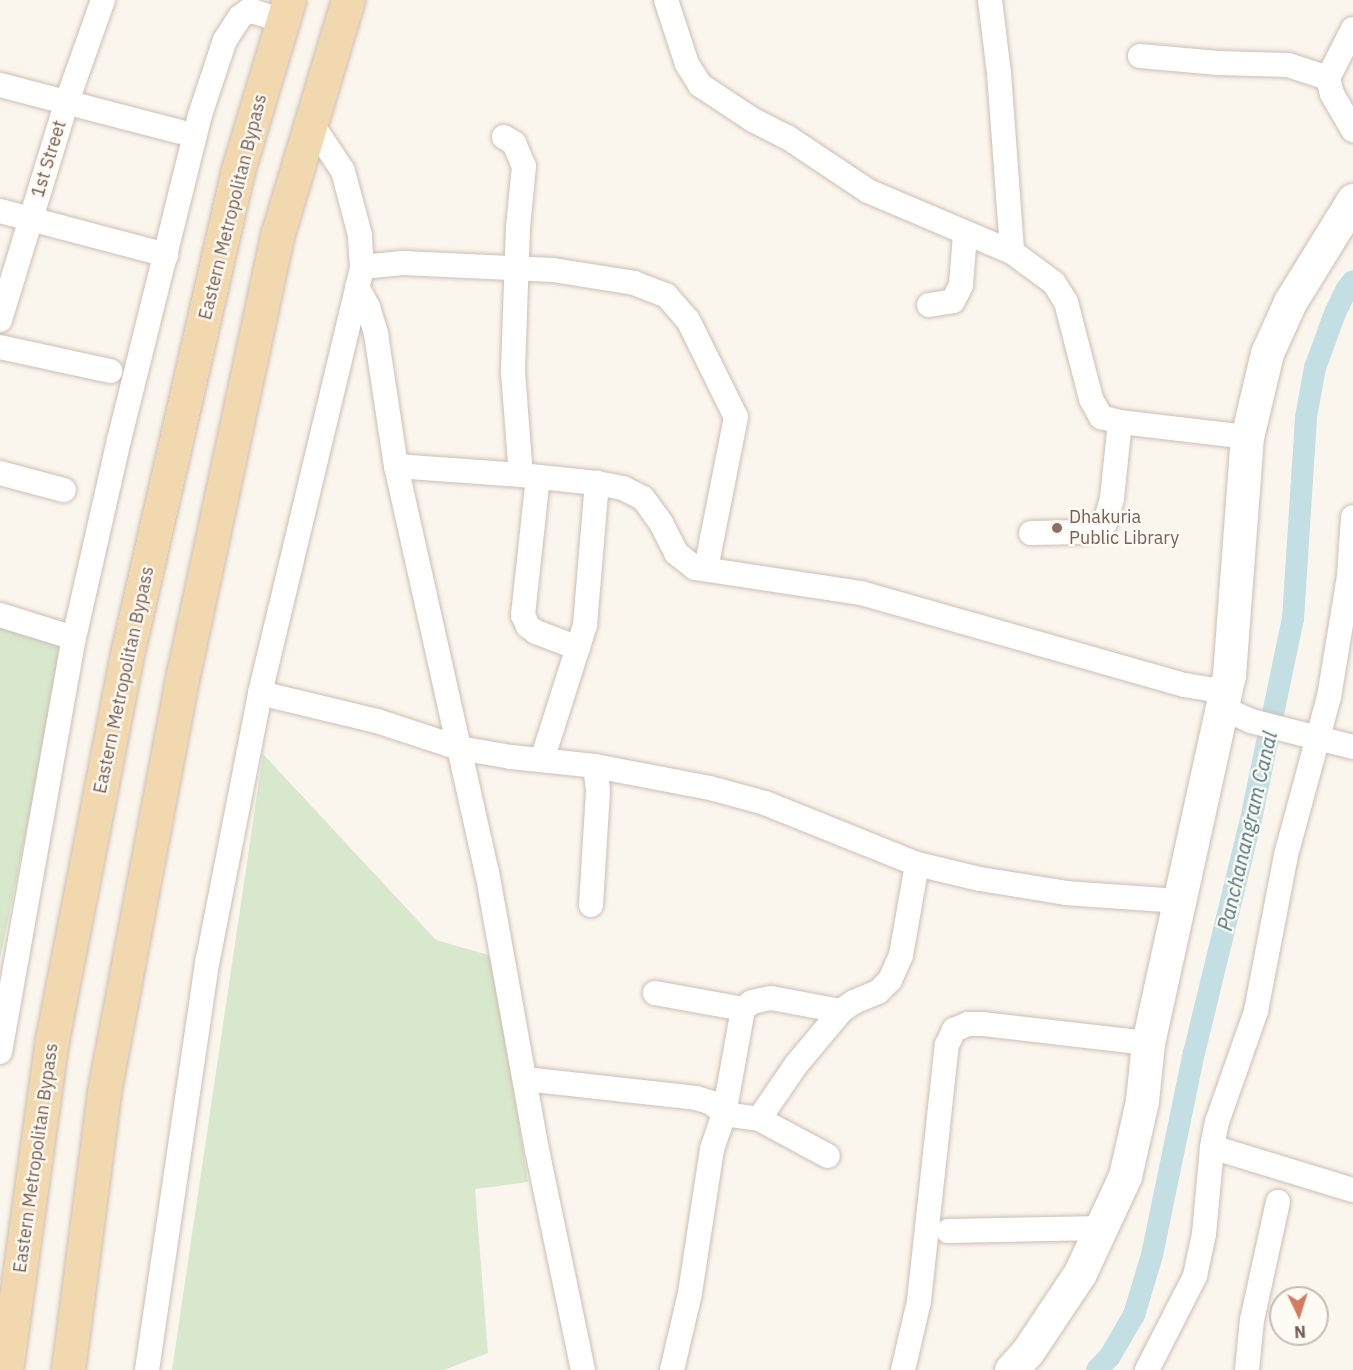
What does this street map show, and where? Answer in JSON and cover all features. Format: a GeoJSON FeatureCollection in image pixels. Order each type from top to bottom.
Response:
{"type":"FeatureCollection","features":[{"type":"Feature","properties":{"kind":"main road"},"geometry":{"type":"LineString","coordinates":[[68,1370],[104,1092],[184,670],[278,233],[348,0]]}},
{"type":"Feature","properties":{"kind":"main road","name":"Eastern Metropolitan Bypass"},"geometry":{"type":"LineString","coordinates":[[6,1370],[52,1040],[128,650],[238,171],[286,11]]}},
{"type":"Feature","properties":{"kind":"street","name":"1st Street"},"geometry":{"type":"LineString","coordinates":[[0,320],[66,104],[103,0]]}},
{"type":"Feature","properties":{"kind":"street"},"geometry":{"type":"LineString","coordinates":[[666,0],[687,64],[700,86],[753,120],[787,137],[868,191],[1012,252],[1054,284],[1066,302],[1090,399],[1101,417],[1120,422],[1247,437]]}},
{"type":"Feature","properties":{"kind":"street"},"geometry":{"type":"LineString","coordinates":[[990,0],[999,73],[1012,252]]}},
{"type":"Feature","properties":{"kind":"street"},"geometry":{"type":"LineString","coordinates":[[0,1052],[74,638],[199,118],[225,40],[240,17],[248,11],[286,11]]}},
{"type":"Feature","properties":{"kind":"street"},"geometry":{"type":"LineString","coordinates":[[1353,29],[1328,78],[1332,94],[1353,130]]}},
{"type":"Feature","properties":{"kind":"street"},"geometry":{"type":"LineString","coordinates":[[1140,56],[1218,63],[1288,65],[1328,78]]}},
{"type":"Feature","properties":{"kind":"street"},"geometry":{"type":"LineString","coordinates":[[0,85],[180,132]]}},
{"type":"Feature","properties":{"kind":"street"},"geometry":{"type":"LineString","coordinates":[[147,1370],[208,959],[260,693],[359,277],[360,235],[343,171],[311,123]]}},
{"type":"Feature","properties":{"kind":"street"},"geometry":{"type":"LineString","coordinates":[[504,137],[514,143],[524,166],[513,372],[530,476],[524,615],[528,626],[536,632],[578,648]]}},
{"type":"Feature","properties":{"kind":"street"},"geometry":{"type":"LineString","coordinates":[[1011,1370],[1028,1351],[1062,1303],[1102,1228],[1125,1176],[1142,1101],[1148,1043],[1179,901],[1233,707],[1229,675],[1247,437],[1272,343],[1290,302],[1353,200]]}},
{"type":"Feature","properties":{"kind":"street"},"geometry":{"type":"LineString","coordinates":[[0,211],[166,255]]}},
{"type":"Feature","properties":{"kind":"street"},"geometry":{"type":"LineString","coordinates":[[929,305],[953,302],[961,285],[965,234]]}},
{"type":"Feature","properties":{"kind":"street"},"geometry":{"type":"LineString","coordinates":[[359,277],[403,263],[517,267],[597,275],[634,283],[666,295],[688,320],[736,417],[705,569]]}},
{"type":"Feature","properties":{"kind":"street"},"geometry":{"type":"LineString","coordinates":[[359,277],[376,334],[396,466],[487,872],[525,1079],[583,1370]]}},
{"type":"Feature","properties":{"kind":"street"},"geometry":{"type":"LineString","coordinates":[[0,347],[110,371]]}},
{"type":"Feature","properties":{"kind":"street"},"geometry":{"type":"LineString","coordinates":[[1031,533],[1085,532],[1105,522],[1112,498],[1120,422]]}},
{"type":"Feature","properties":{"kind":"street"},"geometry":{"type":"LineString","coordinates":[[396,466],[530,476],[622,488],[643,498],[661,523],[676,553],[695,568],[861,593],[1185,685],[1307,736],[1353,747]]}},
{"type":"Feature","properties":{"kind":"street"},"geometry":{"type":"LineString","coordinates":[[0,473],[64,490]]}},
{"type":"Feature","properties":{"kind":"street"},"geometry":{"type":"LineString","coordinates":[[542,760],[585,625],[597,483]]}},
{"type":"Feature","properties":{"kind":"street"},"geometry":{"type":"LineString","coordinates":[[1147,1370],[1195,1276],[1204,1234],[1212,1146],[1227,1091],[1256,1011],[1307,736],[1329,697],[1346,599],[1353,517]]}},
{"type":"Feature","properties":{"kind":"street"},"geometry":{"type":"LineString","coordinates":[[0,615],[74,638]]}},
{"type":"Feature","properties":{"kind":"street"},"geometry":{"type":"LineString","coordinates":[[260,693],[377,721],[459,748],[595,766],[710,789],[765,803],[917,864],[980,879],[1066,893],[1179,901]]}},
{"type":"Feature","properties":{"kind":"street"},"geometry":{"type":"LineString","coordinates":[[591,906],[598,790],[595,766]]}},
{"type":"Feature","properties":{"kind":"street"},"geometry":{"type":"LineString","coordinates":[[759,1119],[796,1065],[841,1011],[878,992],[890,980],[901,955],[917,864]]}},
{"type":"Feature","properties":{"kind":"street"},"geometry":{"type":"LineString","coordinates":[[655,993],[743,1009]]}},
{"type":"Feature","properties":{"kind":"street"},"geometry":{"type":"LineString","coordinates":[[672,1370],[690,1293],[712,1149],[724,1114],[743,1009],[752,1002],[771,998],[841,1011]]}},
{"type":"Feature","properties":{"kind":"street"},"geometry":{"type":"LineString","coordinates":[[903,1370],[919,1300],[947,1045],[954,1030],[968,1024],[983,1024],[1148,1043]]}},
{"type":"Feature","properties":{"kind":"street"},"geometry":{"type":"LineString","coordinates":[[525,1079],[696,1098],[712,1103],[724,1114],[759,1119],[828,1156]]}},
{"type":"Feature","properties":{"kind":"street"},"geometry":{"type":"LineString","coordinates":[[1212,1146],[1258,1158],[1353,1190]]}},
{"type":"Feature","properties":{"kind":"street"},"geometry":{"type":"LineString","coordinates":[[1247,1370],[1252,1320],[1278,1202]]}},
{"type":"Feature","properties":{"kind":"street"},"geometry":{"type":"LineString","coordinates":[[948,1231],[1102,1228]]}},
{"type":"Feature","properties":{"kind":"green space"},"geometry":{"type":"Polygon","coordinates":[[[0,627],[64,646],[0,959],[0,627]]]}},
{"type":"Feature","properties":{"kind":"green space"},"geometry":{"type":"Polygon","coordinates":[[[263,754],[436,940],[492,956],[528,1182],[475,1189],[488,1353],[444,1370],[172,1370],[263,754]]]}},
{"type":"Feature","properties":{"kind":"waterway","name":"Panchanangram Canal"},"geometry":{"type":"LineString","coordinates":[[1097,1370],[1110,1356],[1134,1315],[1152,1255],[1194,1053],[1250,824],[1293,619],[1306,417],[1315,368],[1335,313],[1353,281]]}},
{"type":"Feature","properties":{"kind":"place","name":"Dhakuria Public Library"},"geometry":{"type":"Point","coordinates":[1057,528]}}]}
